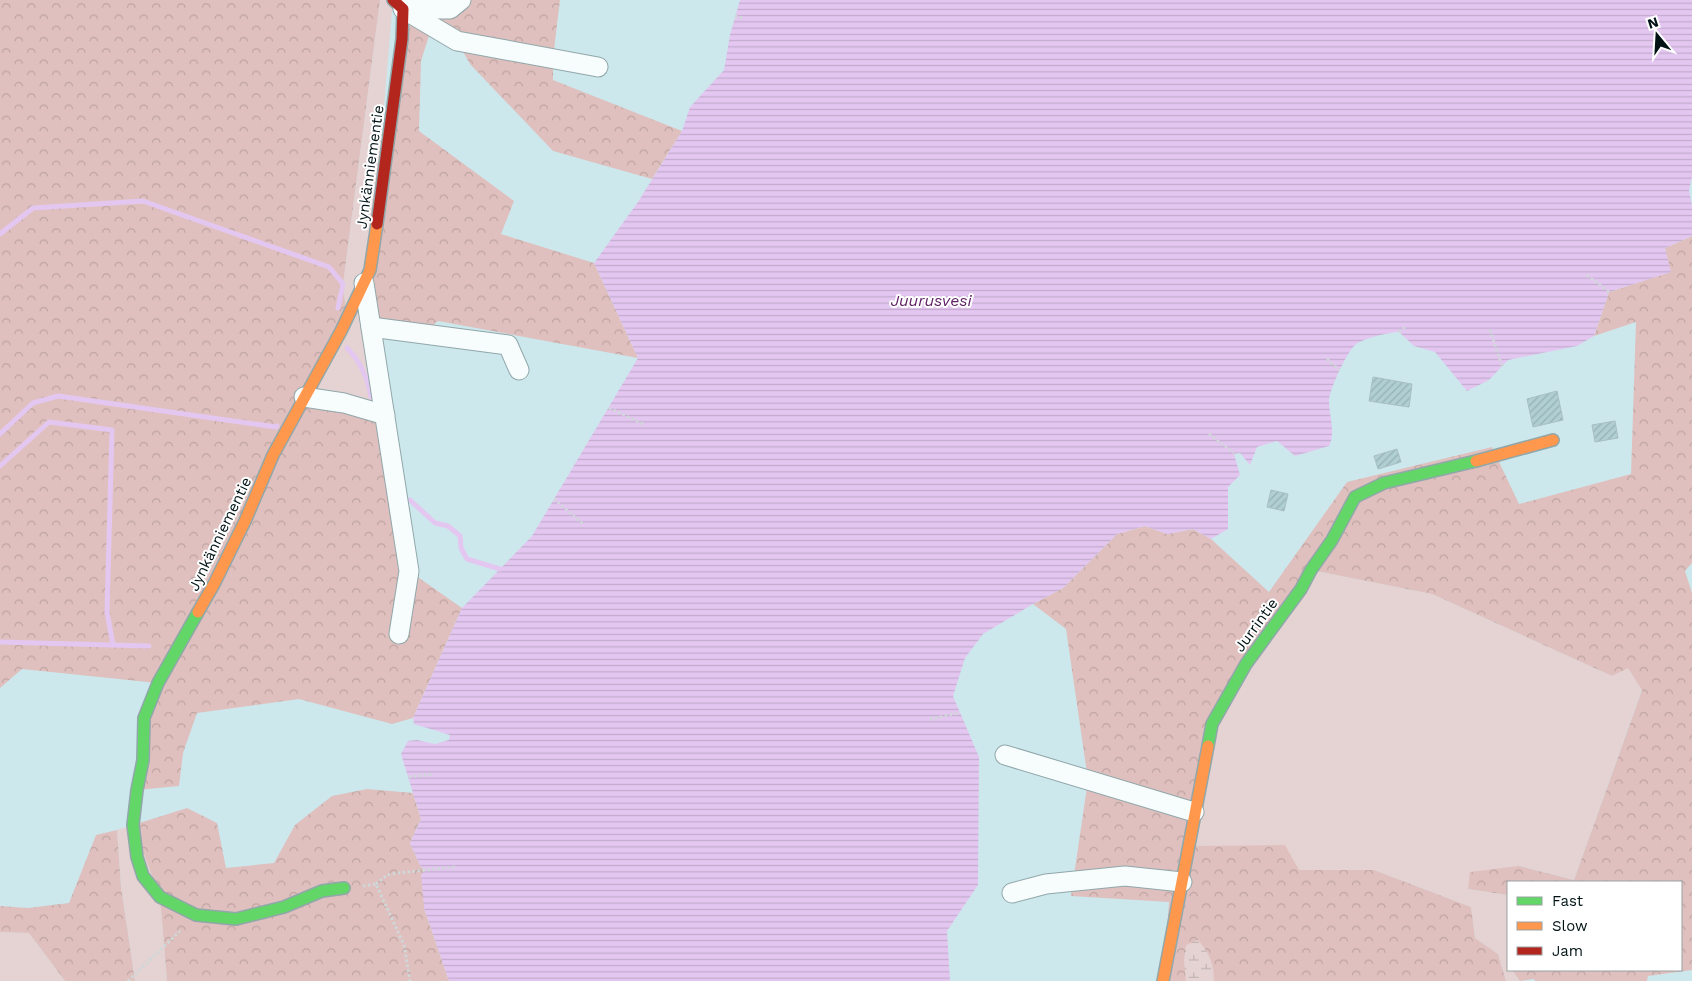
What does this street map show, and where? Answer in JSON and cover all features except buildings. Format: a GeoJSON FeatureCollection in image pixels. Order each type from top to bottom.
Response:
{"type":"FeatureCollection","features":[{"type":"Feature","properties":{"kind":"street"},"geometry":{"type":"LineString","coordinates":[[403,3],[450,9],[461,0]]}},
{"type":"Feature","properties":{"kind":"street"},"geometry":{"type":"LineString","coordinates":[[403,3],[457,41],[598,66]]}},
{"type":"Feature","properties":{"kind":"street","name":"Jynkänniementie"},"geometry":{"type":"LineString","coordinates":[[344,888],[322,891],[284,907],[236,918],[196,915],[160,897],[143,876],[137,857],[133,825],[142,760],[144,718],[158,683],[214,584],[245,521],[273,455],[341,331],[370,270],[393,114],[402,39],[403,3]]}},
{"type":"Feature","properties":{"kind":"street"},"geometry":{"type":"LineString","coordinates":[[364,283],[409,571],[399,634]]}},
{"type":"Feature","properties":{"kind":"street"},"geometry":{"type":"LineString","coordinates":[[371,327],[508,345],[519,370]]}},
{"type":"Feature","properties":{"kind":"street"},"geometry":{"type":"LineString","coordinates":[[304,397],[344,403],[385,415]]}},
{"type":"Feature","properties":{"kind":"street","name":"Jurrintie"},"geometry":{"type":"LineString","coordinates":[[1163,981],[1212,724],[1246,664],[1301,589],[1311,570],[1332,540],[1354,497],[1384,483],[1497,456],[1553,440]]}},
{"type":"Feature","properties":{"kind":"street"},"geometry":{"type":"LineString","coordinates":[[1006,754],[1194,812]]}},
{"type":"Feature","properties":{"kind":"street"},"geometry":{"type":"LineString","coordinates":[[1012,892],[1046,884],[1124,876],[1182,882]]}},
{"type":"Feature","properties":{"kind":"path"},"geometry":{"type":"LineString","coordinates":[[735,16],[743,18]]}},
{"type":"Feature","properties":{"kind":"path"},"geometry":{"type":"LineString","coordinates":[[1587,275],[1608,292]]}},
{"type":"Feature","properties":{"kind":"path"},"geometry":{"type":"LineString","coordinates":[[1399,332],[1406,326]]}},
{"type":"Feature","properties":{"kind":"path"},"geometry":{"type":"LineString","coordinates":[[1490,330],[1502,366]]}},
{"type":"Feature","properties":{"kind":"path"},"geometry":{"type":"LineString","coordinates":[[1327,359],[1339,370]]}},
{"type":"Feature","properties":{"kind":"path"},"geometry":{"type":"LineString","coordinates":[[608,408],[643,424]]}},
{"type":"Feature","properties":{"kind":"path"},"geometry":{"type":"LineString","coordinates":[[1209,434],[1234,453]]}},
{"type":"Feature","properties":{"kind":"path"},"geometry":{"type":"LineString","coordinates":[[554,499],[584,525]]}},
{"type":"Feature","properties":{"kind":"path"},"geometry":{"type":"LineString","coordinates":[[930,718],[960,713]]}},
{"type":"Feature","properties":{"kind":"path"},"geometry":{"type":"LineString","coordinates":[[409,777],[432,774]]}},
{"type":"Feature","properties":{"kind":"path"},"geometry":{"type":"LineString","coordinates":[[344,888],[376,884],[387,875],[397,873],[455,867]]}},
{"type":"Feature","properties":{"kind":"path"},"geometry":{"type":"LineString","coordinates":[[376,884],[404,945],[410,981]]}},
{"type":"Feature","properties":{"kind":"path"},"geometry":{"type":"LineString","coordinates":[[128,981],[196,915]]}},
{"type":"Feature","properties":{"kind":"green space"},"geometry":{"type":"Polygon","coordinates":[[[0,0],[380,0],[343,284],[347,319],[305,397],[385,415],[409,571],[462,608],[413,718],[392,724],[299,699],[197,713],[183,753],[179,786],[137,790],[157,683],[22,669],[0,688],[0,0]]]}},
{"type":"Feature","properties":{"kind":"green space"},"geometry":{"type":"Polygon","coordinates":[[[380,0],[393,0],[370,270],[385,415],[304,397],[347,319],[343,284],[380,0]]]}},
{"type":"Feature","properties":{"kind":"green space"},"geometry":{"type":"Polygon","coordinates":[[[414,0],[560,0],[553,58],[553,80],[682,131],[652,179],[553,151],[470,64],[457,41],[432,26],[421,61],[419,131],[514,201],[501,234],[594,263],[638,358],[438,321],[422,334],[371,327],[370,270],[414,0]]]}},
{"type":"Feature","properties":{"kind":"green space"},"geometry":{"type":"Polygon","coordinates":[[[1692,236],[1692,563],[1685,571],[1692,593],[1692,970],[1648,976],[1647,981],[1535,981],[1534,979],[1520,981],[1513,971],[1682,971],[1682,881],[1507,881],[1507,895],[1468,889],[1470,872],[1519,866],[1574,880],[1642,690],[1628,668],[1612,676],[1432,594],[1311,570],[1212,724],[1188,846],[1285,845],[1299,870],[1374,870],[1471,907],[1475,938],[1498,954],[1506,981],[1163,981],[1169,902],[1071,896],[1088,780],[1066,629],[1033,604],[1063,588],[1117,534],[1145,526],[1167,534],[1193,529],[1211,539],[1269,592],[1347,482],[1492,447],[1519,504],[1631,474],[1636,322],[1594,336],[1609,292],[1670,272],[1665,248],[1692,236]]]}},
{"type":"Feature","properties":{"kind":"green space"},"geometry":{"type":"Polygon","coordinates":[[[1311,570],[1432,594],[1612,676],[1628,667],[1642,689],[1574,880],[1519,866],[1468,889],[1507,895],[1507,971],[1513,971],[1520,981],[1506,981],[1498,954],[1475,938],[1471,907],[1374,870],[1298,870],[1188,846],[1212,724],[1311,570]]]}},
{"type":"Feature","properties":{"kind":"green space"},"geometry":{"type":"Polygon","coordinates":[[[367,789],[413,793],[421,819],[410,843],[421,867],[426,870],[424,873],[424,908],[449,981],[167,981],[160,897],[133,825],[187,808],[217,823],[226,868],[274,863],[295,825],[332,796],[367,789]]]}},
{"type":"Feature","properties":{"kind":"green space"},"geometry":{"type":"Polygon","coordinates":[[[133,825],[160,897],[167,981],[135,981],[121,887],[117,830],[133,825]]]}},
{"type":"Feature","properties":{"kind":"green space"},"geometry":{"type":"Polygon","coordinates":[[[117,830],[121,887],[135,981],[65,981],[29,933],[0,932],[0,906],[28,908],[69,903],[96,835],[117,830]]]}},
{"type":"Feature","properties":{"kind":"green space"},"geometry":{"type":"Polygon","coordinates":[[[0,932],[29,933],[65,981],[0,981],[0,932]]]}},
{"type":"Feature","properties":{"kind":"green space"},"geometry":{"type":"Polygon","coordinates":[[[1198,940],[1210,959],[1214,981],[1186,981],[1184,960],[1186,945],[1198,940]]]}},
{"type":"Feature","properties":{"kind":"water","name":"Juurusvesi"},"geometry":{"type":"Polygon","coordinates":[[[740,0],[1692,0],[1692,177],[1689,190],[1692,206],[1692,236],[1665,248],[1671,272],[1609,292],[1594,336],[1577,346],[1508,360],[1489,380],[1467,391],[1435,352],[1414,346],[1399,332],[1363,340],[1352,349],[1335,380],[1329,401],[1332,435],[1329,446],[1295,456],[1277,441],[1257,447],[1250,465],[1240,453],[1234,454],[1240,475],[1228,487],[1228,529],[1211,539],[1193,529],[1167,534],[1145,526],[1117,534],[1063,588],[983,634],[965,658],[953,696],[979,757],[978,885],[947,931],[950,981],[449,981],[424,908],[421,874],[426,870],[421,867],[410,843],[421,819],[401,754],[408,741],[417,740],[435,744],[449,740],[450,735],[414,724],[413,718],[462,608],[532,536],[638,358],[594,263],[638,202],[682,131],[690,107],[724,70],[730,35],[740,0]]]}},
{"type":"Feature","properties":{"kind":"waterway"},"geometry":{"type":"LineString","coordinates":[[0,234],[33,208],[143,201],[329,267],[343,284],[338,308]]}},
{"type":"Feature","properties":{"kind":"waterway"},"geometry":{"type":"LineString","coordinates":[[347,348],[363,371],[371,397]]}},
{"type":"Feature","properties":{"kind":"waterway"},"geometry":{"type":"LineString","coordinates":[[0,434],[33,403],[58,396],[277,426]]}},
{"type":"Feature","properties":{"kind":"waterway"},"geometry":{"type":"LineString","coordinates":[[0,466],[49,422],[112,430],[107,612],[113,645]]}},
{"type":"Feature","properties":{"kind":"waterway"},"geometry":{"type":"LineString","coordinates":[[410,500],[435,523],[448,526],[460,536],[461,548],[467,559],[500,569]]}},
{"type":"Feature","properties":{"kind":"waterway"},"geometry":{"type":"LineString","coordinates":[[0,642],[149,646]]}},
{"type":"Feature","properties":{"kind":"traffic: fast"},"geometry":{"type":"LineString","coordinates":[[1208,746],[1212,724],[1246,664],[1301,589],[1311,570],[1332,540],[1355,497],[1384,483],[1476,461]]}},
{"type":"Feature","properties":{"kind":"traffic: fast"},"geometry":{"type":"LineString","coordinates":[[198,612],[158,683],[144,718],[143,760],[133,825],[137,857],[143,876],[160,897],[196,915],[236,919],[284,907],[322,891],[344,888]]}},
{"type":"Feature","properties":{"kind":"traffic: slow"},"geometry":{"type":"LineString","coordinates":[[198,612],[245,521],[273,455],[341,331],[370,270],[377,224]]}},
{"type":"Feature","properties":{"kind":"traffic: slow"},"geometry":{"type":"LineString","coordinates":[[1476,461],[1553,440]]}},
{"type":"Feature","properties":{"kind":"traffic: slow"},"geometry":{"type":"LineString","coordinates":[[1163,981],[1208,746]]}},
{"type":"Feature","properties":{"kind":"traffic: jam"},"geometry":{"type":"LineString","coordinates":[[377,224],[402,39],[403,9],[393,0]]}}]}
